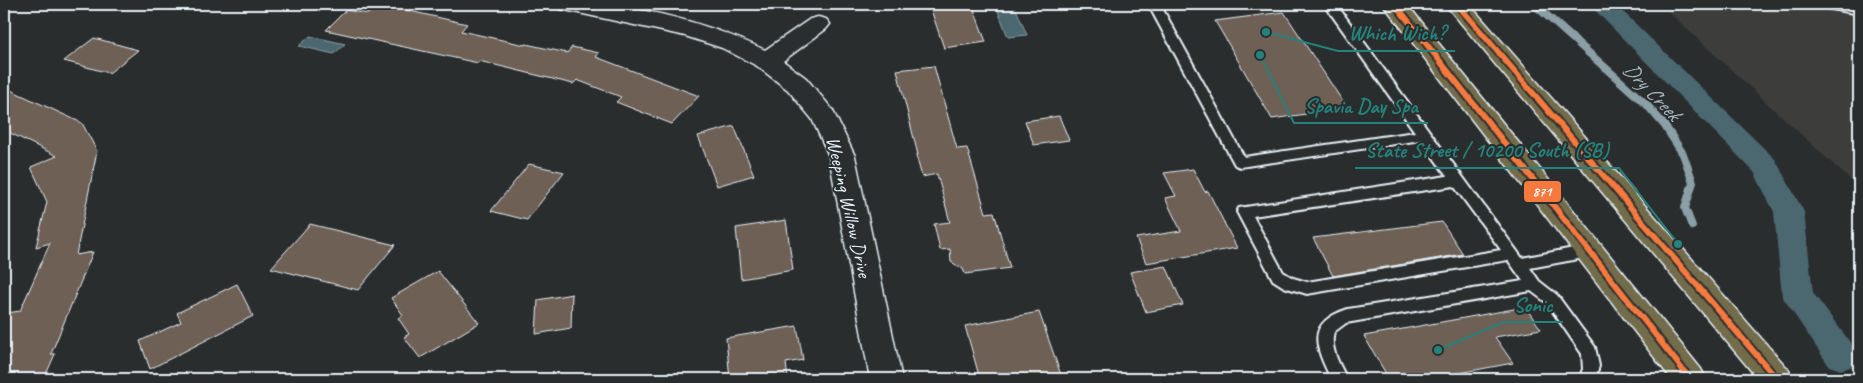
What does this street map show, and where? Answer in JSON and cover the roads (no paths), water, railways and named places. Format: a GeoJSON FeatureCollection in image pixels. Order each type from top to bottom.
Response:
{"type":"FeatureCollection","features":[{"type":"Feature","properties":{"kind":"main road"},"geometry":{"type":"LineString","coordinates":[[1395,4],[1690,379]]}},
{"type":"Feature","properties":{"kind":"main road"},"geometry":{"type":"LineString","coordinates":[[1457,4],[1777,379]]}},
{"type":"Feature","properties":{"kind":"street","name":"Weeping Willow Drive"},"geometry":{"type":"LineString","coordinates":[[568,4],[712,36],[741,47],[767,60],[789,76],[814,100],[835,136],[846,178],[886,379]]}},
{"type":"Feature","properties":{"kind":"street"},"geometry":{"type":"LineString","coordinates":[[767,60],[818,24]]}},
{"type":"Feature","properties":{"kind":"lane"},"geometry":{"type":"LineString","coordinates":[[1154,4],[1240,162],[1424,135]]}},
{"type":"Feature","properties":{"kind":"lane"},"geometry":{"type":"LineString","coordinates":[[1330,4],[1534,285],[1552,299],[1588,352],[1591,359],[1591,375],[1588,379]]}},
{"type":"Feature","properties":{"kind":"lane"},"geometry":{"type":"LineString","coordinates":[[1826,4],[1859,10]]}},
{"type":"Feature","properties":{"kind":"lane"},"geometry":{"type":"LineString","coordinates":[[1456,180],[1244,212],[1278,276],[1289,284],[1307,288],[1515,259],[1589,251]]}},
{"type":"Feature","properties":{"kind":"lane"},"geometry":{"type":"LineString","coordinates":[[1339,379],[1324,344],[1326,333],[1334,322],[1348,315],[1534,285]]}},
{"type":"Feature","properties":{"kind":"water"},"geometry":{"type":"Polygon","coordinates":[[[1016,9],[1027,35],[1008,37],[998,11],[1016,9]]]}},
{"type":"Feature","properties":{"kind":"water"},"geometry":{"type":"Polygon","coordinates":[[[310,36],[345,44],[334,54],[299,46],[310,36]]]}},
{"type":"Feature","properties":{"kind":"waterway","name":"Dry Creek"},"geometry":{"type":"LineString","coordinates":[[1534,4],[1647,105],[1665,126],[1683,154],[1693,182],[1685,208],[1692,226]]}},
{"type":"Feature","properties":{"kind":"waterway"},"geometry":{"type":"LineString","coordinates":[[1601,4],[1765,166],[1789,212],[1798,296],[1841,356]]}},
{"type":"Feature","properties":{"kind":"place","name":"Which Wich?"},"geometry":{"type":"Point","coordinates":[1266,32]}},
{"type":"Feature","properties":{"kind":"place","name":"Spavia Day Spa"},"geometry":{"type":"Point","coordinates":[1260,55]}},
{"type":"Feature","properties":{"kind":"place","name":"State Street / 10200 South (SB)"},"geometry":{"type":"Point","coordinates":[1678,244]}},
{"type":"Feature","properties":{"kind":"place","name":"Sonic"},"geometry":{"type":"Point","coordinates":[1438,350]}}]}
